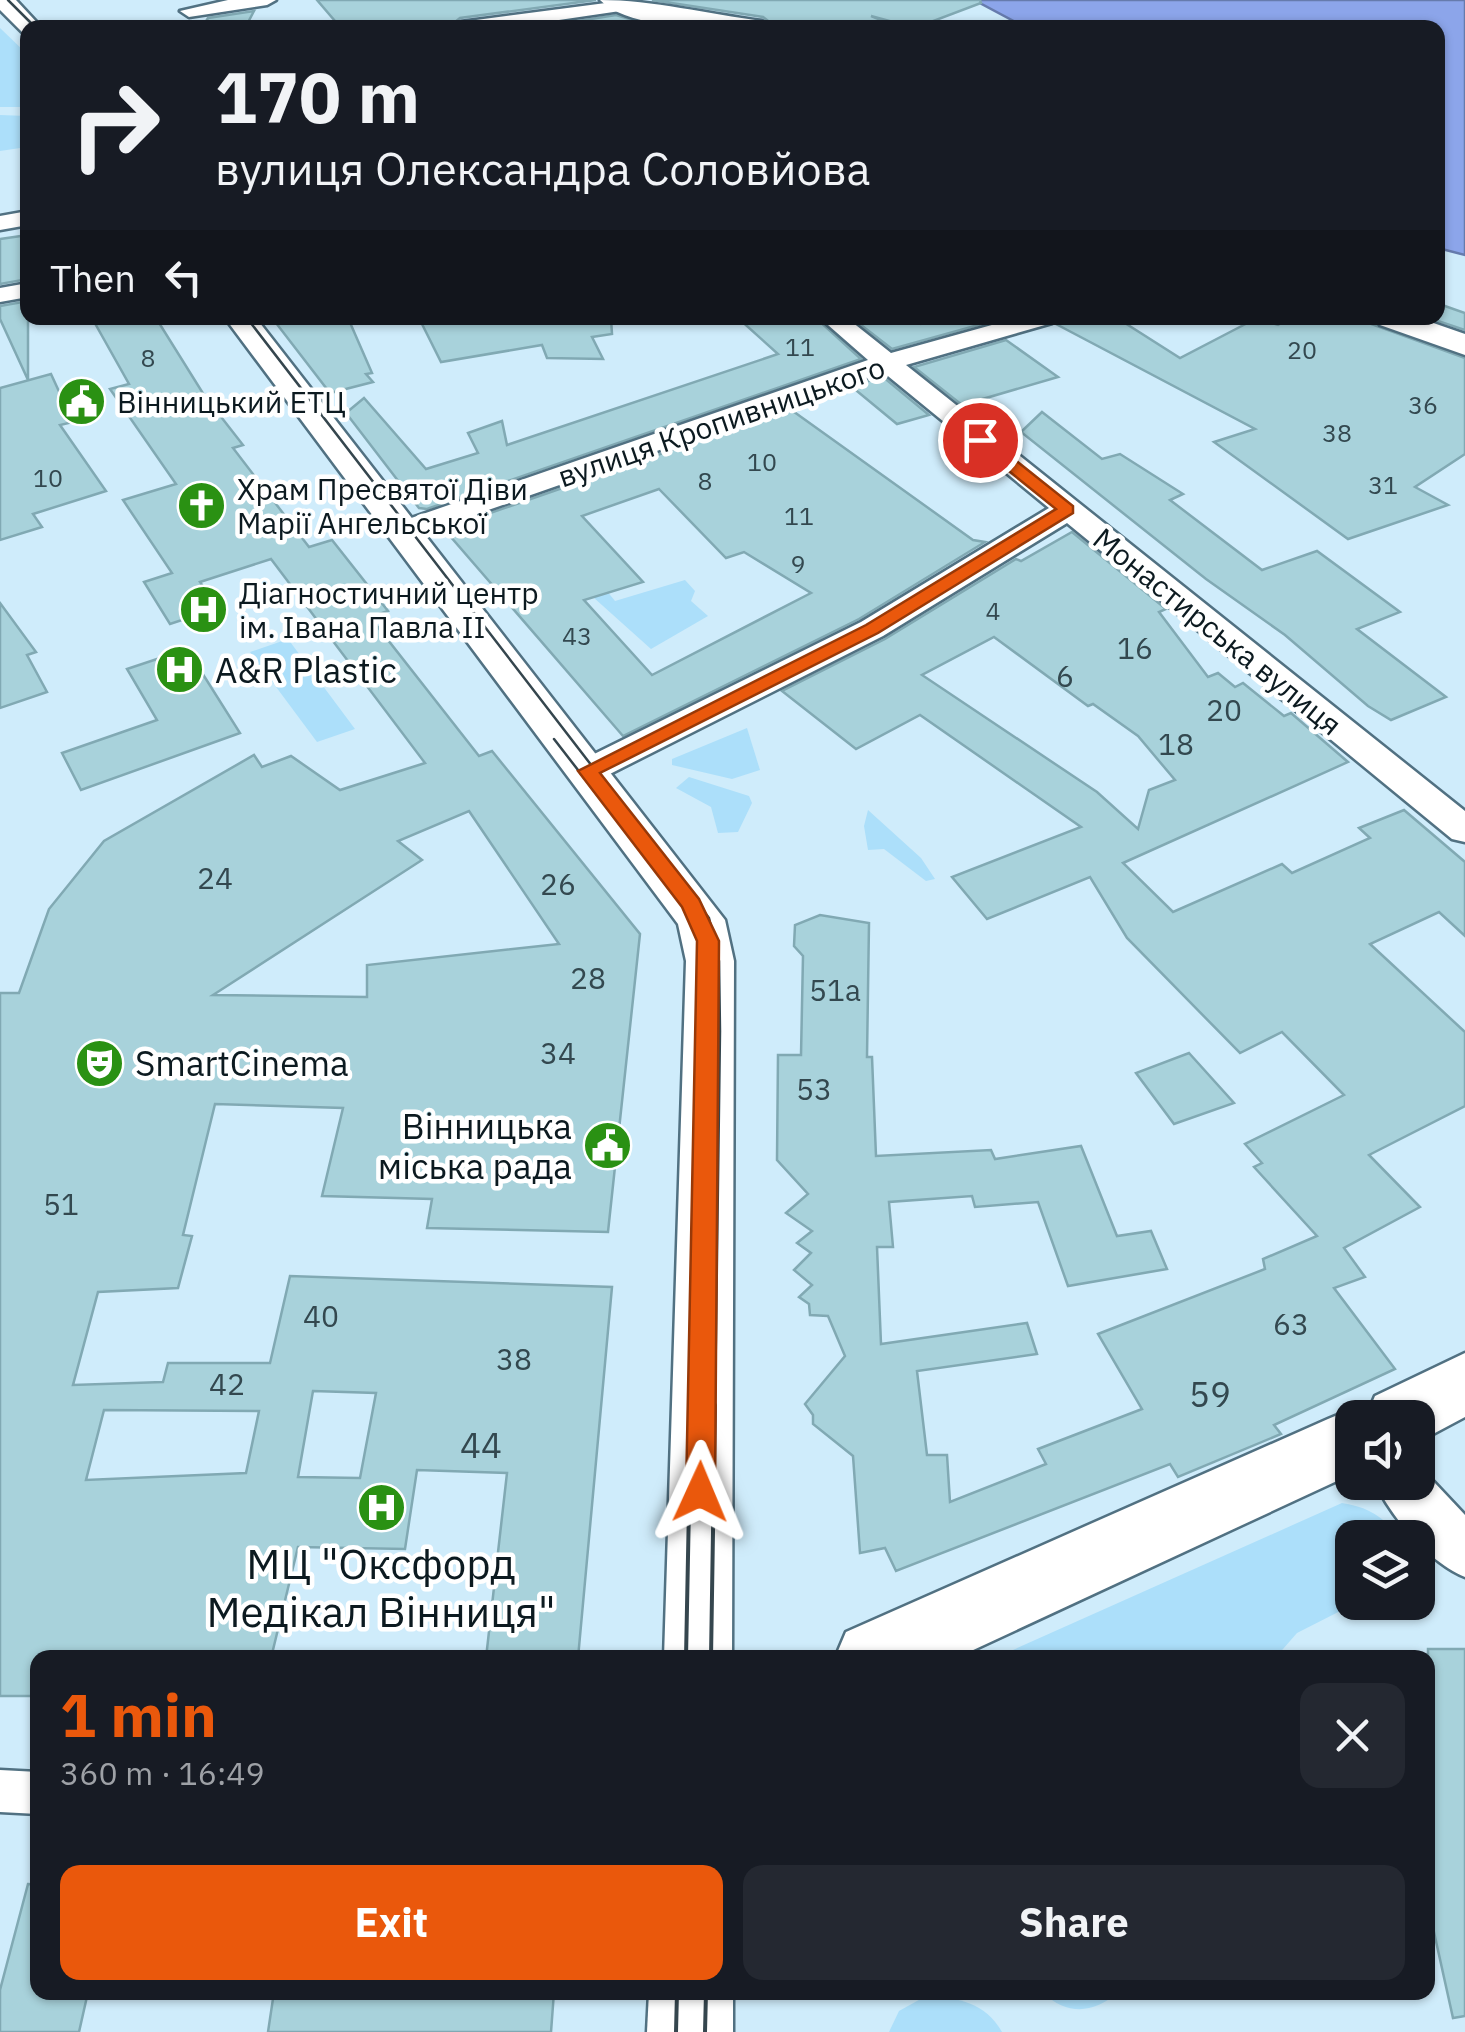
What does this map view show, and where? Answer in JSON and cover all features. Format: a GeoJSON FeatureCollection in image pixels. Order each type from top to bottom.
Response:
{"type":"FeatureCollection","features":[{"type":"Feature","properties":{"kind":"main road"},"geometry":{"type":"LineString","coordinates":[[1433,1400],[1465,1383]]}},
{"type":"Feature","properties":{"kind":"main road"},"geometry":{"type":"LineString","coordinates":[[890,1650],[1335,1449]]}},
{"type":"Feature","properties":{"kind":"main road"},"geometry":{"type":"LineString","coordinates":[[690,2032],[691,2000]]}},
{"type":"Feature","properties":{"kind":"street"},"geometry":{"type":"LineString","coordinates":[[187,13],[267,0]]}},
{"type":"Feature","properties":{"kind":"street"},"geometry":{"type":"LineString","coordinates":[[561,20],[616,3],[652,14],[699,20]]}},
{"type":"Feature","properties":{"kind":"street"},"geometry":{"type":"LineString","coordinates":[[245,325],[400,531],[692,904],[708,941],[698,1650]]}},
{"type":"Feature","properties":{"kind":"street","name":"Монастирська вулиця"},"geometry":{"type":"LineString","coordinates":[[840,325],[1465,830]]}},
{"type":"Feature","properties":{"kind":"street","name":"вулиця Кропивницького"},"geometry":{"type":"LineString","coordinates":[[400,531],[884,363],[1018,325]]}},
{"type":"Feature","properties":{"kind":"street"},"geometry":{"type":"LineString","coordinates":[[1409,325],[1465,345]]}},
{"type":"Feature","properties":{"kind":"street"},"geometry":{"type":"LineString","coordinates":[[588,771],[872,629],[1067,510]]}},
{"type":"Feature","properties":{"kind":"street"},"geometry":{"type":"LineString","coordinates":[[1417,1500],[1465,1552]]}},
{"type":"Feature","properties":{"kind":"street"},"geometry":{"type":"LineString","coordinates":[[0,1791],[30,1793]]}},
{"type":"Feature","properties":{"kind":"shaded area"},"geometry":{"type":"Polygon","coordinates":[[[0,28],[20,47],[20,107],[0,107],[0,28]]]}},
{"type":"Feature","properties":{"kind":"shaded area"},"geometry":{"type":"Polygon","coordinates":[[[0,115],[20,116],[20,148],[0,151],[0,115]]]}},
{"type":"Feature","properties":{"kind":"shaded area"},"geometry":{"type":"Polygon","coordinates":[[[585,564],[615,601],[685,580],[695,591],[691,601],[708,616],[651,649],[564,571],[585,564]]]}},
{"type":"Feature","properties":{"kind":"shaded area"},"geometry":{"type":"Polygon","coordinates":[[[288,639],[355,729],[317,742],[250,652],[288,639]]]}},
{"type":"Feature","properties":{"kind":"shaded area"},"geometry":{"type":"Polygon","coordinates":[[[747,728],[760,770],[732,779],[672,765],[672,759],[747,728]]]}},
{"type":"Feature","properties":{"kind":"shaded area"},"geometry":{"type":"Polygon","coordinates":[[[689,777],[749,796],[752,803],[738,832],[718,833],[711,807],[676,788],[689,777]]]}},
{"type":"Feature","properties":{"kind":"shaded area"},"geometry":{"type":"Polygon","coordinates":[[[868,810],[921,858],[935,879],[926,881],[884,849],[868,850],[864,826],[868,810]]]}},
{"type":"Feature","properties":{"kind":"shaded area"},"geometry":{"type":"Polygon","coordinates":[[[1342,1503],[1375,1514],[1383,1520],[1335,1520],[1335,1614],[1297,1633],[1282,1650],[1013,1650],[1342,1503]]]}},
{"type":"Feature","properties":{"kind":"shaded area"},"geometry":{"type":"Polygon","coordinates":[[[919,2000],[956,2000],[979,2008],[1002,2032],[889,2032],[899,2011],[919,2000]]]}},
{"type":"Feature","properties":{"kind":"shaded area"},"geometry":{"type":"Polygon","coordinates":[[[1052,2000],[1108,2000],[1080,2009],[1052,2000]]]}},
{"type":"Feature","properties":{"kind":"water"},"geometry":{"type":"Polygon","coordinates":[[[974,0],[1465,0],[1465,255],[1445,250],[1445,20],[1012,20],[974,0]]]}},
{"type":"Feature","properties":{"kind":"building"},"geometry":{"type":"Polygon","coordinates":[[[317,0],[596,0],[458,20],[334,20],[317,0]]]}},
{"type":"Feature","properties":{"kind":"building"},"geometry":{"type":"Polygon","coordinates":[[[652,0],[981,3],[936,20],[763,17],[652,0]]]}},
{"type":"Feature","properties":{"kind":"building"},"geometry":{"type":"Polygon","coordinates":[[[254,11],[249,20],[208,18],[254,11]]]}},
{"type":"Feature","properties":{"kind":"building"},"geometry":{"type":"Polygon","coordinates":[[[616,15],[633,20],[584,20],[616,15]]]}},
{"type":"Feature","properties":{"kind":"building"},"geometry":{"type":"Polygon","coordinates":[[[20,236],[20,280],[0,284],[0,239],[20,236]]]}},
{"type":"Feature","properties":{"kind":"building"},"geometry":{"type":"Polygon","coordinates":[[[20,302],[20,325],[28,325],[28,380],[0,319],[0,306],[20,302]]]}},
{"type":"Feature","properties":{"kind":"building"},"geometry":{"type":"Polygon","coordinates":[[[1445,306],[1465,313],[1465,330],[1445,323],[1445,306]]]}},
{"type":"Feature","properties":{"kind":"building"},"geometry":{"type":"Polygon","coordinates":[[[96,325],[160,325],[204,395],[243,445],[233,448],[309,547],[332,540],[388,611],[370,617],[479,756],[492,751],[640,934],[608,1232],[427,1228],[432,1199],[322,1196],[343,1108],[215,1104],[183,1235],[192,1236],[178,1288],[98,1292],[73,1385],[163,1382],[168,1363],[270,1363],[290,1276],[612,1287],[579,1650],[487,1650],[507,1473],[417,1470],[405,1549],[298,1547],[273,1650],[30,1650],[30,1696],[0,1696],[0,993],[19,993],[49,909],[104,841],[254,755],[262,767],[291,756],[340,790],[425,763],[271,559],[200,582],[218,608],[170,624],[144,582],[172,573],[123,500],[176,484],[110,389],[129,384],[96,325]],[[469,811],[398,841],[422,860],[213,995],[367,997],[367,965],[559,944],[469,811]],[[313,1391],[298,1477],[360,1478],[376,1393],[313,1391]],[[104,1410],[86,1480],[246,1473],[259,1411],[104,1410]]]}},
{"type":"Feature","properties":{"kind":"building"},"geometry":{"type":"Polygon","coordinates":[[[278,325],[351,325],[372,373],[366,374],[373,382],[330,393],[278,325]]]}},
{"type":"Feature","properties":{"kind":"building"},"geometry":{"type":"Polygon","coordinates":[[[422,325],[611,325],[612,334],[592,337],[603,359],[547,358],[542,345],[441,362],[422,325]]]}},
{"type":"Feature","properties":{"kind":"building"},"geometry":{"type":"Polygon","coordinates":[[[746,325],[824,325],[861,359],[427,509],[419,508],[346,413],[364,398],[426,469],[478,453],[468,433],[502,421],[507,445],[778,354],[746,325]]]}},
{"type":"Feature","properties":{"kind":"building"},"geometry":{"type":"Polygon","coordinates":[[[861,325],[978,325],[892,349],[861,325]]]}},
{"type":"Feature","properties":{"kind":"building"},"geometry":{"type":"Polygon","coordinates":[[[1058,325],[1128,325],[1180,358],[1244,325],[1374,325],[1465,358],[1465,454],[1415,487],[1448,505],[1348,539],[1214,442],[1255,429],[1058,325]]]}},
{"type":"Feature","properties":{"kind":"building"},"geometry":{"type":"Polygon","coordinates":[[[1006,340],[1058,377],[962,405],[914,367],[1006,340]]]}},
{"type":"Feature","properties":{"kind":"building"},"geometry":{"type":"Polygon","coordinates":[[[51,374],[73,422],[60,425],[106,491],[33,514],[42,527],[0,540],[0,388],[51,374]]]}},
{"type":"Feature","properties":{"kind":"building"},"geometry":{"type":"Polygon","coordinates":[[[882,376],[929,415],[897,424],[852,387],[882,376]]]}},
{"type":"Feature","properties":{"kind":"building"},"geometry":{"type":"Polygon","coordinates":[[[790,409],[973,540],[985,542],[859,619],[623,736],[444,529],[790,409]],[[659,489],[582,516],[643,582],[584,600],[652,675],[811,593],[744,552],[726,558],[659,489]]]}},
{"type":"Feature","properties":{"kind":"building"},"geometry":{"type":"Polygon","coordinates":[[[1042,412],[1102,459],[1120,454],[1183,494],[1170,500],[1262,570],[1317,551],[1400,612],[1357,629],[1446,697],[1391,720],[1368,706],[1285,635],[1206,579],[1021,432],[1042,412]]]}},
{"type":"Feature","properties":{"kind":"building"},"geometry":{"type":"Polygon","coordinates":[[[1072,532],[1166,609],[1159,612],[1208,677],[1218,673],[1235,687],[1243,683],[1284,716],[1291,713],[1348,762],[1123,863],[1173,912],[1282,864],[1292,873],[1370,838],[1359,828],[1404,810],[1465,862],[1465,936],[1439,912],[1370,944],[1465,1032],[1465,1106],[1369,1155],[1420,1207],[1344,1248],[1365,1277],[1334,1288],[1395,1369],[1274,1425],[1281,1434],[1178,1477],[1170,1464],[896,1571],[885,1548],[860,1553],[853,1456],[813,1424],[813,1415],[805,1404],[845,1356],[828,1316],[810,1315],[809,1304],[799,1297],[812,1285],[794,1270],[811,1253],[797,1243],[812,1231],[786,1213],[808,1194],[777,1160],[778,1055],[801,1055],[803,956],[794,946],[795,925],[820,915],[869,923],[867,1057],[872,1057],[876,1156],[991,1150],[995,1159],[1081,1146],[1117,1236],[1151,1231],[1167,1269],[1068,1286],[1038,1202],[975,1207],[972,1196],[889,1202],[893,1247],[877,1247],[881,1344],[1027,1323],[1037,1354],[917,1371],[927,1455],[947,1455],[950,1502],[1046,1464],[1038,1449],[1142,1409],[1098,1334],[1265,1269],[1263,1259],[1317,1236],[1254,1167],[1262,1163],[1245,1144],[1344,1095],[1282,1032],[1240,1053],[1127,938],[1090,877],[987,919],[952,877],[1081,827],[920,715],[856,749],[782,691],[885,639],[1016,559],[1021,561],[1072,532]],[[994,637],[922,675],[1097,792],[1138,829],[1149,790],[1175,780],[1138,736],[1093,704],[1088,706],[994,637]]]}},
{"type":"Feature","properties":{"kind":"building"},"geometry":{"type":"Polygon","coordinates":[[[0,603],[36,652],[27,655],[47,692],[0,708],[0,603]]]}},
{"type":"Feature","properties":{"kind":"building"},"geometry":{"type":"Polygon","coordinates":[[[187,649],[240,733],[81,790],[62,753],[157,720],[127,669],[187,649]]]}},
{"type":"Feature","properties":{"kind":"building"},"geometry":{"type":"Polygon","coordinates":[[[1189,1053],[1234,1103],[1174,1124],[1136,1073],[1189,1053]]]}},
{"type":"Feature","properties":{"kind":"building"},"geometry":{"type":"Polygon","coordinates":[[[1465,1649],[1465,2016],[1453,2018],[1435,1937],[1435,1650],[1428,1650],[1465,1649]]]}},
{"type":"Feature","properties":{"kind":"building"},"geometry":{"type":"Polygon","coordinates":[[[30,1884],[30,2000],[86,2000],[79,2032],[0,2032],[0,1990],[30,1884]]]}},
{"type":"Feature","properties":{"kind":"building"},"geometry":{"type":"Polygon","coordinates":[[[273,2000],[553,2000],[551,2032],[268,2032],[273,2000]]]}},
{"type":"Feature","properties":{"kind":"tram line"},"geometry":{"type":"LineString","coordinates":[[8,0],[28,20]]}},
{"type":"Feature","properties":{"kind":"tram line"},"geometry":{"type":"LineString","coordinates":[[252,325],[709,918],[719,961],[720,1031],[715,1408]]}},
{"type":"Feature","properties":{"kind":"tram line"},"geometry":{"type":"LineString","coordinates":[[554,739],[684,907],[699,942],[691,1408]]}},
{"type":"Feature","properties":{"kind":"tram line"},"geometry":{"type":"LineString","coordinates":[[686,1650],[691,1405]]}},
{"type":"Feature","properties":{"kind":"tram line"},"geometry":{"type":"LineString","coordinates":[[711,1650],[715,1405]]}},
{"type":"Feature","properties":{"kind":"tram line"},"geometry":{"type":"LineString","coordinates":[[676,2032],[677,2000]]}},
{"type":"Feature","properties":{"kind":"tram line"},"geometry":{"type":"LineString","coordinates":[[705,2032],[706,2000]]}},
{"type":"Feature","properties":{"kind":"place","name":"Вінницький ЕТЦ"},"geometry":{"type":"Point","coordinates":[82,401]}},
{"type":"Feature","properties":{"kind":"place","name":"Храм Пресвятої Діви Марії Ангельської"},"geometry":{"type":"Point","coordinates":[202,505]}},
{"type":"Feature","properties":{"kind":"place","name":"Діагностичний центр ім. Івана Павла II"},"geometry":{"type":"Point","coordinates":[204,609]}},
{"type":"Feature","properties":{"kind":"place","name":"A&R Plastic"},"geometry":{"type":"Point","coordinates":[180,670]}},
{"type":"Feature","properties":{"kind":"place","name":"SmartCinema"},"geometry":{"type":"Point","coordinates":[100,1063]}},
{"type":"Feature","properties":{"kind":"place","name":"Вінницька міська рада"},"geometry":{"type":"Point","coordinates":[607,1146]}},
{"type":"Feature","properties":{"kind":"place","name":"МЦ \"Оксфорд Медікал Вінниця\""},"geometry":{"type":"Point","coordinates":[381,1507]}},
{"type":"Feature","properties":{"kind":"route"},"geometry":{"type":"LineString","coordinates":[[700,1492],[710,1031],[708,941],[692,904],[588,771],[872,629],[1067,510],[980,440]]}}]}
